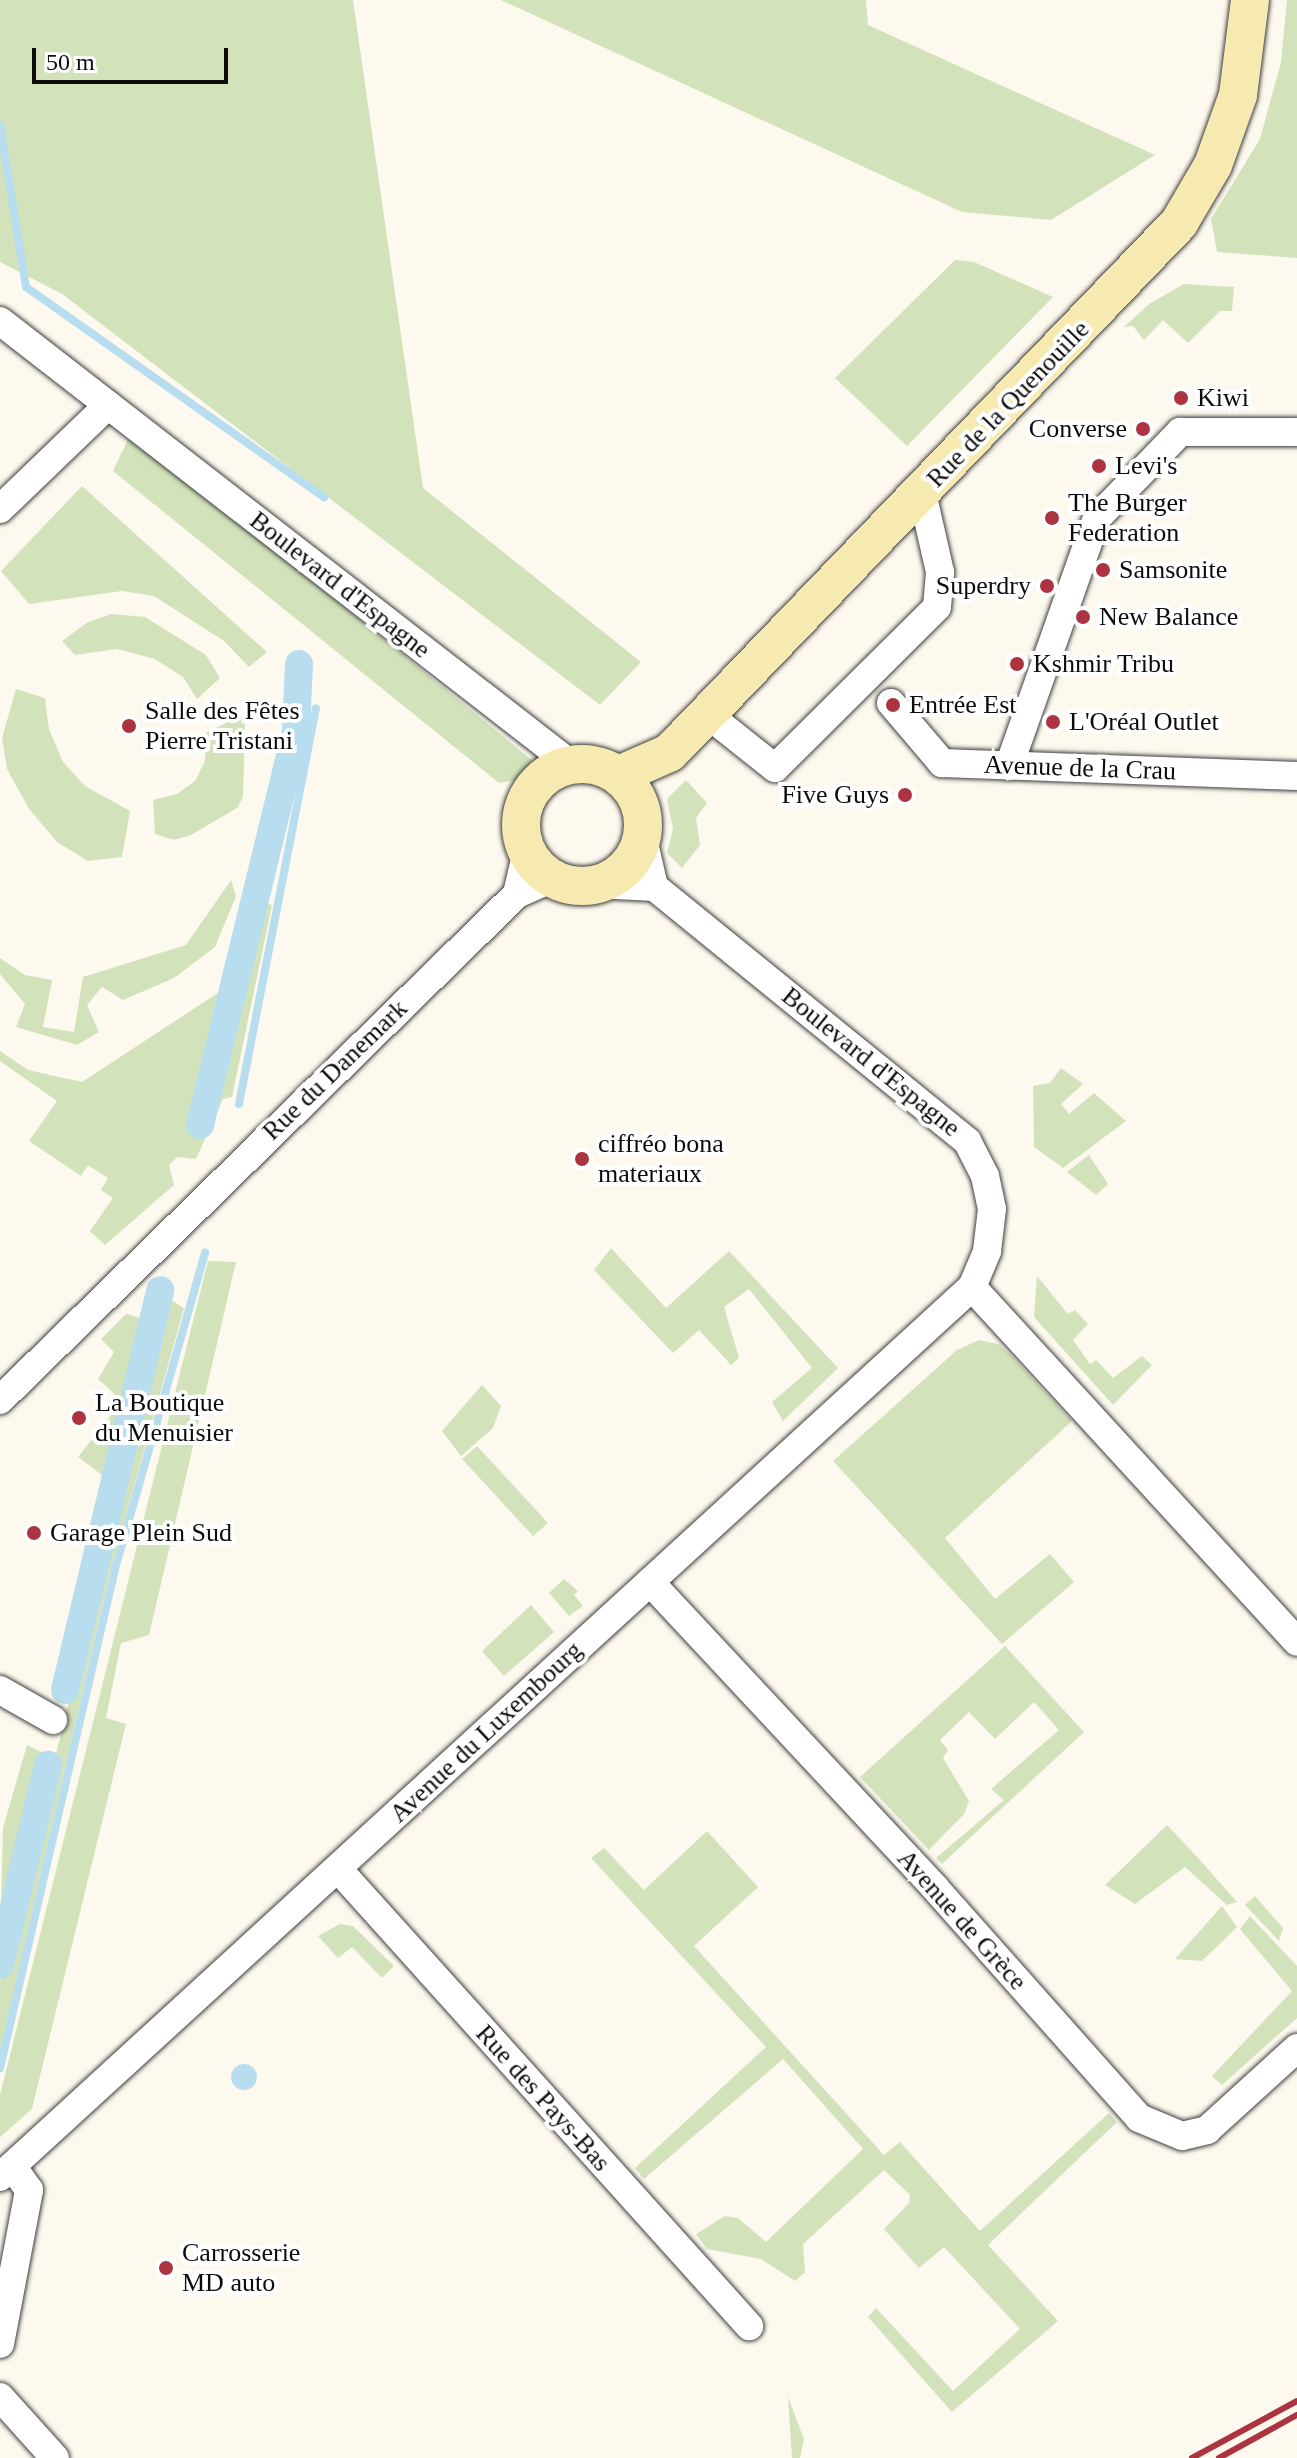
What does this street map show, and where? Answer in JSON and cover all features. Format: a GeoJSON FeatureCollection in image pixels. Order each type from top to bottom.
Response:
{"type":"FeatureCollection","features":[{"type":"Feature","properties":{"kind":"street","name":"Rue de la Quenouille"},"geometry":{"type":"LineString","coordinates":[[619,775],[669,753],[1179,223],[1213,165],[1238,95],[1250,0]]}},
{"type":"Feature","properties":{"kind":"street","name":"Boulevard d'Espagne"},"geometry":{"type":"LineString","coordinates":[[0,321],[538,738],[561,769]]}},
{"type":"Feature","properties":{"kind":"street"},"geometry":{"type":"LineString","coordinates":[[0,509],[108,405]]}},
{"type":"Feature","properties":{"kind":"street"},"geometry":{"type":"LineString","coordinates":[[1009,766],[1097,518],[1180,432],[1297,432]]}},
{"type":"Feature","properties":{"kind":"street"},"geometry":{"type":"LineString","coordinates":[[707,714],[775,768],[937,607],[940,572],[922,493]]}},
{"type":"Feature","properties":{"kind":"street","name":"Avenue de la Crau"},"geometry":{"type":"LineString","coordinates":[[891,703],[942,763],[1297,776]]}},
{"type":"Feature","properties":{"kind":"street","name":"Rue de la Quenouille"},"geometry":{"type":"LineString","coordinates":[[642,821],[669,753]]}},
{"type":"Feature","properties":{"kind":"street"},"geometry":{"type":"LineString","coordinates":[[517,894],[527,851],[522,811],[530,792],[561,769],[601,766],[619,775],[642,821],[654,887],[553,878],[538,868],[527,851]]}},
{"type":"Feature","properties":{"kind":"street"},"geometry":{"type":"LineString","coordinates":[[596,884],[628,866],[642,821]]}},
{"type":"Feature","properties":{"kind":"street","name":"Rue du Danemark"},"geometry":{"type":"LineString","coordinates":[[0,1400],[153,1246],[517,894],[553,878]]}},
{"type":"Feature","properties":{"kind":"street","name":"Boulevard d'Espagne"},"geometry":{"type":"LineString","coordinates":[[654,887],[967,1141],[985,1176],[992,1209],[987,1251],[972,1287]]}},
{"type":"Feature","properties":{"kind":"street"},"geometry":{"type":"LineString","coordinates":[[972,1287],[1297,1642]]}},
{"type":"Feature","properties":{"kind":"street","name":"Avenue du Luxembourg"},"geometry":{"type":"LineString","coordinates":[[6,2172],[972,1287]]}},
{"type":"Feature","properties":{"kind":"street","name":"Avenue de Grèce"},"geometry":{"type":"LineString","coordinates":[[650,1582],[935,1888],[1139,2118],[1174,2135],[1207,2130],[1297,2048]]}},
{"type":"Feature","properties":{"kind":"street"},"geometry":{"type":"LineString","coordinates":[[0,1690],[53,1720]]}},
{"type":"Feature","properties":{"kind":"street","name":"Rue des Pays-Bas"},"geometry":{"type":"LineString","coordinates":[[338,1869],[749,2326]]}},
{"type":"Feature","properties":{"kind":"street"},"geometry":{"type":"LineString","coordinates":[[0,2344],[29,2190],[6,2172]]}},
{"type":"Feature","properties":{"kind":"street"},"geometry":{"type":"LineString","coordinates":[[0,2397],[55,2458]]}},
{"type":"Feature","properties":{"kind":"green space"},"geometry":{"type":"Polygon","coordinates":[[[0,0],[353,0],[423,488],[641,662],[600,705],[62,294],[0,262],[0,0]]]}},
{"type":"Feature","properties":{"kind":"green space"},"geometry":{"type":"Polygon","coordinates":[[[501,0],[866,0],[868,25],[1155,155],[1051,220],[962,212],[501,0]]]}},
{"type":"Feature","properties":{"kind":"green space"},"geometry":{"type":"Polygon","coordinates":[[[1287,0],[1297,0],[1297,258],[1217,252],[1211,219],[1260,139],[1281,62],[1287,0]]]}},
{"type":"Feature","properties":{"kind":"green space"},"geometry":{"type":"Polygon","coordinates":[[[955,260],[974,262],[1053,297],[907,446],[835,378],[955,260]]]}},
{"type":"Feature","properties":{"kind":"green space"},"geometry":{"type":"Polygon","coordinates":[[[1184,284],[1234,287],[1232,311],[1220,311],[1188,343],[1163,320],[1144,340],[1133,326],[1124,327],[1149,304],[1184,284]]]}},
{"type":"Feature","properties":{"kind":"green space"},"geometry":{"type":"Polygon","coordinates":[[[131,433],[532,760],[519,780],[499,783],[113,471],[131,433]]]}},
{"type":"Feature","properties":{"kind":"green space"},"geometry":{"type":"Polygon","coordinates":[[[82,486],[267,652],[249,667],[224,641],[154,596],[122,591],[29,604],[1,571],[82,486]]]}},
{"type":"Feature","properties":{"kind":"green space"},"geometry":{"type":"Polygon","coordinates":[[[111,614],[145,617],[206,655],[220,678],[197,699],[183,677],[155,659],[117,649],[75,655],[62,641],[88,622],[111,614]]]}},
{"type":"Feature","properties":{"kind":"green space"},"geometry":{"type":"Polygon","coordinates":[[[16,689],[45,698],[49,729],[63,762],[85,786],[130,811],[122,857],[88,861],[57,842],[29,809],[7,769],[2,738],[16,689]]]}},
{"type":"Feature","properties":{"kind":"green space"},"geometry":{"type":"Polygon","coordinates":[[[234,710],[245,725],[243,797],[237,808],[191,835],[174,840],[155,834],[153,800],[177,794],[195,781],[205,761],[206,733],[226,723],[234,710]]]}},
{"type":"Feature","properties":{"kind":"green space"},"geometry":{"type":"Polygon","coordinates":[[[686,780],[707,803],[696,818],[700,845],[682,868],[667,853],[673,829],[667,799],[686,780]]]}},
{"type":"Feature","properties":{"kind":"green space"},"geometry":{"type":"Polygon","coordinates":[[[231,880],[236,896],[215,947],[174,978],[123,1000],[102,987],[87,1005],[99,1032],[77,1045],[16,1027],[25,1004],[0,974],[0,958],[25,975],[52,980],[43,1027],[74,1032],[83,977],[186,945],[231,880]]]}},
{"type":"Feature","properties":{"kind":"green space"},"geometry":{"type":"Polygon","coordinates":[[[262,902],[272,905],[232,1097],[223,1099],[196,1159],[177,1157],[169,1165],[174,1185],[105,1245],[90,1231],[113,1198],[101,1190],[108,1178],[88,1165],[81,1176],[29,1141],[57,1101],[0,1061],[0,1051],[28,1070],[82,1082],[227,987],[262,902]]]}},
{"type":"Feature","properties":{"kind":"green space"},"geometry":{"type":"Polygon","coordinates":[[[1061,1068],[1083,1084],[1061,1104],[1069,1114],[1094,1093],[1126,1121],[1063,1168],[1034,1147],[1033,1086],[1050,1083],[1061,1068]]]}},
{"type":"Feature","properties":{"kind":"green space"},"geometry":{"type":"Polygon","coordinates":[[[1089,1155],[1108,1184],[1096,1195],[1067,1172],[1089,1155]]]}},
{"type":"Feature","properties":{"kind":"green space"},"geometry":{"type":"Polygon","coordinates":[[[611,1248],[666,1308],[729,1251],[838,1368],[783,1421],[772,1402],[812,1368],[749,1289],[724,1307],[739,1358],[731,1365],[699,1330],[673,1353],[594,1270],[611,1248]]]}},
{"type":"Feature","properties":{"kind":"green space"},"geometry":{"type":"Polygon","coordinates":[[[208,1261],[236,1262],[149,1635],[121,1643],[106,1718],[126,1724],[32,2109],[0,2137],[0,2095],[208,1261]]]}},
{"type":"Feature","properties":{"kind":"green space"},"geometry":{"type":"Polygon","coordinates":[[[1037,1276],[1068,1314],[1075,1310],[1088,1324],[1073,1340],[1090,1364],[1096,1360],[1113,1378],[1142,1356],[1152,1365],[1113,1405],[1034,1317],[1037,1276]]]}},
{"type":"Feature","properties":{"kind":"green space"},"geometry":{"type":"Polygon","coordinates":[[[168,1298],[184,1308],[110,1572],[0,2052],[0,1982],[168,1298]]]}},
{"type":"Feature","properties":{"kind":"green space"},"geometry":{"type":"Polygon","coordinates":[[[126,1314],[149,1320],[109,1480],[78,1457],[116,1409],[118,1397],[98,1379],[114,1352],[101,1339],[126,1314]]]}},
{"type":"Feature","properties":{"kind":"green space"},"geometry":{"type":"Polygon","coordinates":[[[979,1340],[998,1344],[1011,1355],[1072,1421],[945,1538],[995,1599],[1050,1554],[1074,1582],[1002,1644],[833,1461],[957,1350],[979,1340]]]}},
{"type":"Feature","properties":{"kind":"green space"},"geometry":{"type":"Polygon","coordinates":[[[482,1385],[501,1406],[493,1428],[461,1456],[442,1431],[482,1385]]]}},
{"type":"Feature","properties":{"kind":"green space"},"geometry":{"type":"Polygon","coordinates":[[[477,1446],[548,1523],[533,1536],[462,1459],[477,1446]]]}},
{"type":"Feature","properties":{"kind":"green space"},"geometry":{"type":"Polygon","coordinates":[[[564,1579],[578,1591],[574,1595],[583,1606],[569,1616],[549,1593],[564,1579]]]}},
{"type":"Feature","properties":{"kind":"green space"},"geometry":{"type":"Polygon","coordinates":[[[531,1605],[554,1632],[504,1676],[482,1651],[531,1605]]]}},
{"type":"Feature","properties":{"kind":"green space"},"geometry":{"type":"Polygon","coordinates":[[[1005,1646],[1084,1732],[942,1864],[936,1858],[1004,1800],[991,1789],[1059,1730],[1034,1702],[995,1739],[969,1712],[940,1740],[948,1750],[943,1758],[969,1801],[964,1814],[929,1850],[860,1777],[1005,1646]]]}},
{"type":"Feature","properties":{"kind":"green space"},"geometry":{"type":"Polygon","coordinates":[[[27,1745],[47,1755],[0,1941],[3,1828],[27,1745]]]}},
{"type":"Feature","properties":{"kind":"green space"},"geometry":{"type":"Polygon","coordinates":[[[1167,1825],[1237,1902],[1227,1905],[1185,1867],[1135,1904],[1105,1885],[1167,1825]]]}},
{"type":"Feature","properties":{"kind":"green space"},"geometry":{"type":"Polygon","coordinates":[[[707,1831],[758,1887],[694,1946],[884,2155],[900,2142],[980,2231],[1109,2113],[1117,2122],[988,2245],[1058,2321],[952,2412],[868,2317],[876,2308],[953,2391],[1020,2329],[944,2247],[919,2268],[884,2229],[909,2203],[910,2195],[884,2170],[803,2244],[805,2272],[795,2281],[761,2259],[707,2249],[696,2234],[725,2216],[738,2218],[766,2242],[863,2149],[783,2059],[644,2179],[635,2168],[766,2047],[591,1858],[604,1848],[644,1890],[707,1831]]]}},
{"type":"Feature","properties":{"kind":"green space"},"geometry":{"type":"Polygon","coordinates":[[[1255,1896],[1283,1928],[1279,1941],[1245,1905],[1255,1896]]]}},
{"type":"Feature","properties":{"kind":"green space"},"geometry":{"type":"Polygon","coordinates":[[[1222,1906],[1237,1927],[1202,1961],[1175,1959],[1222,1906]]]}},
{"type":"Feature","properties":{"kind":"green space"},"geometry":{"type":"Polygon","coordinates":[[[1250,1916],[1297,1966],[1297,2018],[1222,2085],[1212,2076],[1292,1991],[1240,1929],[1250,1916]]]}},
{"type":"Feature","properties":{"kind":"green space"},"geometry":{"type":"Polygon","coordinates":[[[340,1924],[353,1926],[394,1966],[382,1978],[352,1947],[338,1958],[318,1936],[340,1924]]]}},
{"type":"Feature","properties":{"kind":"green space"},"geometry":{"type":"Polygon","coordinates":[[[788,2397],[804,2439],[800,2458],[792,2458],[788,2397]]]}},
{"type":"Feature","properties":{"kind":"water"},"geometry":{"type":"Polygon","coordinates":[[[244,2064],[253,2068],[257,2077],[253,2086],[244,2090],[235,2086],[231,2077],[235,2068],[244,2064]]]}},
{"type":"Feature","properties":{"kind":"waterway"},"geometry":{"type":"LineString","coordinates":[[0,125],[26,287],[324,497]]}},
{"type":"Feature","properties":{"kind":"waterway"},"geometry":{"type":"LineString","coordinates":[[200,1125],[296,730],[299,664]]}},
{"type":"Feature","properties":{"kind":"waterway"},"geometry":{"type":"LineString","coordinates":[[239,1104],[316,708]]}},
{"type":"Feature","properties":{"kind":"waterway"},"geometry":{"type":"LineString","coordinates":[[0,2068],[115,1569],[205,1253]]}},
{"type":"Feature","properties":{"kind":"waterway"},"geometry":{"type":"LineString","coordinates":[[65,1690],[160,1290]]}},
{"type":"Feature","properties":{"kind":"waterway"},"geometry":{"type":"LineString","coordinates":[[0,1965],[48,1765]]}},
{"type":"Feature","properties":{"kind":"railway"},"geometry":{"type":"LineString","coordinates":[[1192,2458],[1297,2401]]}},
{"type":"Feature","properties":{"kind":"railway"},"geometry":{"type":"LineString","coordinates":[[1219,2458],[1297,2415]]}},
{"type":"Feature","properties":{"kind":"place","name":"Kiwi"},"geometry":{"type":"Point","coordinates":[1181,398]}},
{"type":"Feature","properties":{"kind":"place","name":"Converse"},"geometry":{"type":"Point","coordinates":[1143,429]}},
{"type":"Feature","properties":{"kind":"place","name":"Levi's"},"geometry":{"type":"Point","coordinates":[1099,466]}},
{"type":"Feature","properties":{"kind":"place","name":"The Burger Federation"},"geometry":{"type":"Point","coordinates":[1052,518]}},
{"type":"Feature","properties":{"kind":"place","name":"Samsonite"},"geometry":{"type":"Point","coordinates":[1103,570]}},
{"type":"Feature","properties":{"kind":"place","name":"Superdry"},"geometry":{"type":"Point","coordinates":[1047,586]}},
{"type":"Feature","properties":{"kind":"place","name":"New Balance"},"geometry":{"type":"Point","coordinates":[1083,617]}},
{"type":"Feature","properties":{"kind":"place","name":"Kshmir Tribu"},"geometry":{"type":"Point","coordinates":[1017,664]}},
{"type":"Feature","properties":{"kind":"place","name":"Entrée Est"},"geometry":{"type":"Point","coordinates":[893,705]}},
{"type":"Feature","properties":{"kind":"place","name":"L'Oréal Outlet"},"geometry":{"type":"Point","coordinates":[1053,722]}},
{"type":"Feature","properties":{"kind":"place","name":"Salle des Fêtes Pierre Tristani"},"geometry":{"type":"Point","coordinates":[129,726]}},
{"type":"Feature","properties":{"kind":"place","name":"Five Guys"},"geometry":{"type":"Point","coordinates":[905,795]}},
{"type":"Feature","properties":{"kind":"place","name":"ciffréo bona materiaux"},"geometry":{"type":"Point","coordinates":[582,1159]}},
{"type":"Feature","properties":{"kind":"place","name":"La Boutique du Menuisier"},"geometry":{"type":"Point","coordinates":[79,1418]}},
{"type":"Feature","properties":{"kind":"place","name":"Garage Plein Sud"},"geometry":{"type":"Point","coordinates":[34,1533]}},
{"type":"Feature","properties":{"kind":"place","name":"Carrosserie MD auto"},"geometry":{"type":"Point","coordinates":[166,2268]}}]}
